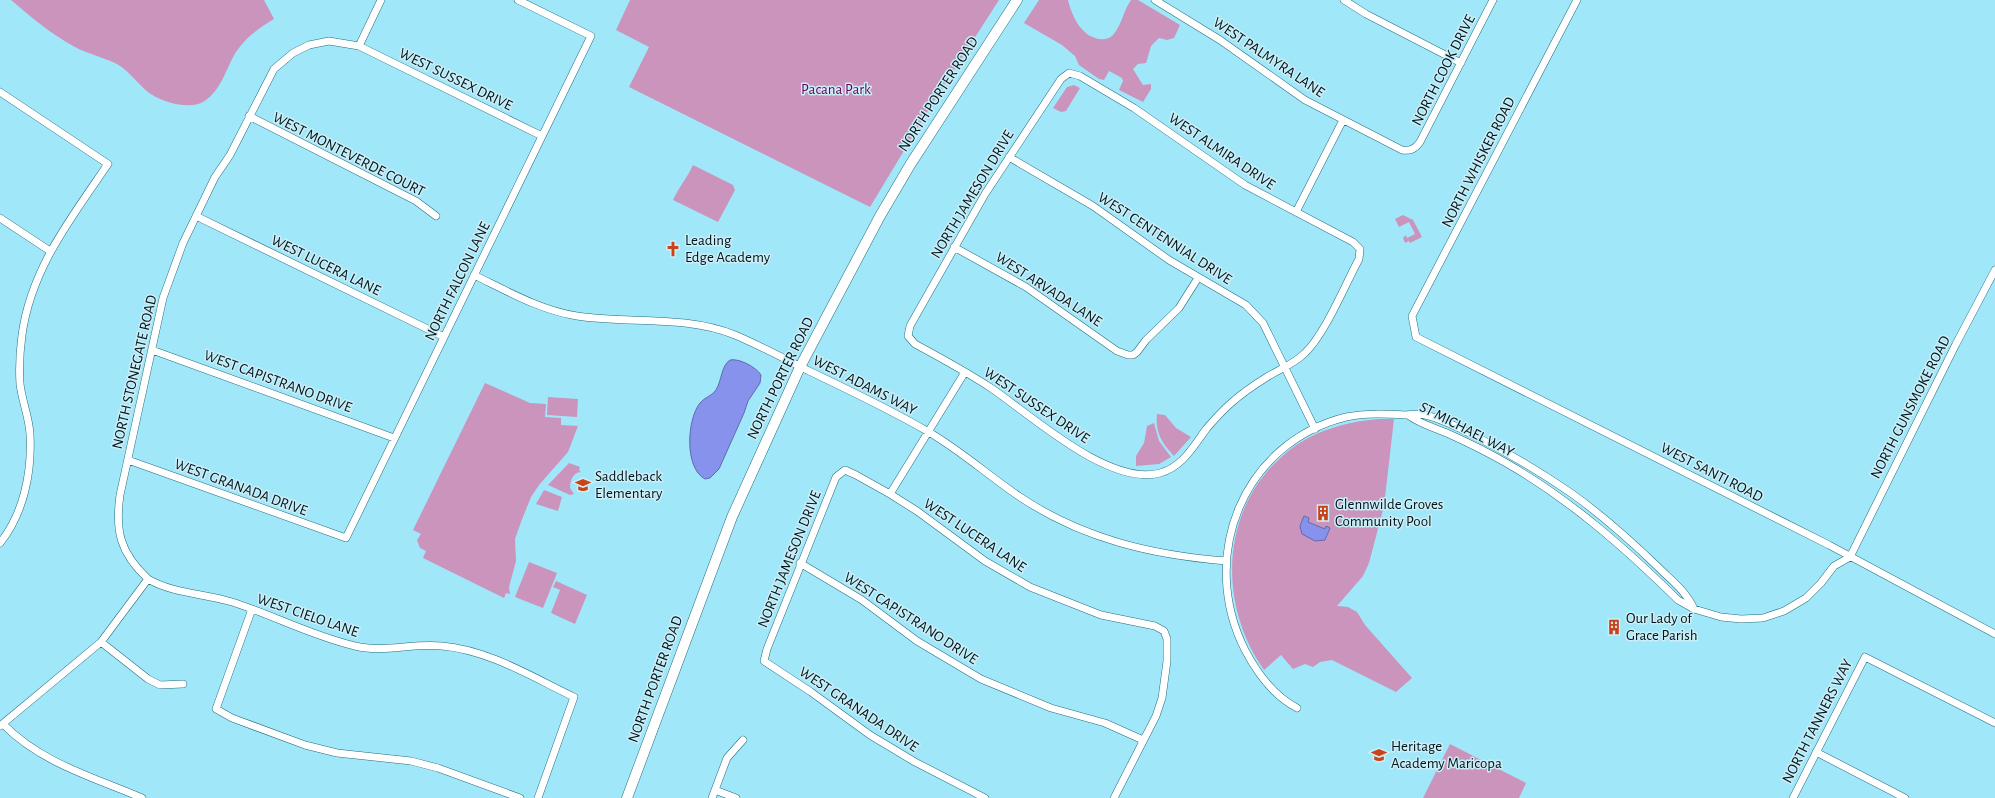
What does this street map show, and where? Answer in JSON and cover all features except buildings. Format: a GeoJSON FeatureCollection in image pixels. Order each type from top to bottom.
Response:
{"type":"FeatureCollection","features":[{"type":"Feature","properties":{"kind":"street"},"geometry":{"type":"LineString","coordinates":[[358,46],[381,0]]}},
{"type":"Feature","properties":{"kind":"street","name":"NORTH FALCON LANE"},"geometry":{"type":"LineString","coordinates":[[346,538],[591,36],[518,0]]}},
{"type":"Feature","properties":{"kind":"street","name":"NORTH PORTER ROAD"},"geometry":{"type":"LineString","coordinates":[[627,798],[732,516],[800,367],[876,223],[906,172],[1017,0]]}},
{"type":"Feature","properties":{"kind":"street","name":"WEST PALMYRA LANE"},"geometry":{"type":"LineString","coordinates":[[1155,0],[1220,40],[1305,100],[1402,150],[1413,150]]}},
{"type":"Feature","properties":{"kind":"street"},"geometry":{"type":"LineString","coordinates":[[1344,0],[1366,14],[1461,63]]}},
{"type":"Feature","properties":{"kind":"street","name":"NORTH COOK DRIVE"},"geometry":{"type":"LineString","coordinates":[[1413,150],[1420,142],[1493,0]]}},
{"type":"Feature","properties":{"kind":"street","name":"NORTH WHISKER ROAD"},"geometry":{"type":"LineString","coordinates":[[1416,338],[1412,316],[1577,0]]}},
{"type":"Feature","properties":{"kind":"street","name":"NORTH STONEGATE ROAD"},"geometry":{"type":"LineString","coordinates":[[148,578],[135,567],[126,553],[119,534],[117,516],[163,298],[173,267],[214,177],[230,155],[274,69],[293,53],[310,45],[328,41],[358,46]]}},
{"type":"Feature","properties":{"kind":"street","name":"WEST SUSSEX DRIVE"},"geometry":{"type":"LineString","coordinates":[[358,46],[542,136]]}},
{"type":"Feature","properties":{"kind":"street","name":"NORTH JAMESON DRIVE"},"geometry":{"type":"LineString","coordinates":[[908,336],[910,326],[954,247],[1009,157],[1061,79],[1069,73]]}},
{"type":"Feature","properties":{"kind":"street","name":"WEST ALMIRA DRIVE"},"geometry":{"type":"LineString","coordinates":[[1069,73],[1080,76],[1134,108],[1244,185],[1353,242],[1360,250],[1359,259],[1320,333],[1306,353],[1284,368]]}},
{"type":"Feature","properties":{"kind":"street"},"geometry":{"type":"LineString","coordinates":[[0,92],[108,164],[50,251],[31,292],[21,337],[20,384],[30,434],[28,476],[18,514],[0,543]]}},
{"type":"Feature","properties":{"kind":"street","name":"WEST MONTEVERDE COURT"},"geometry":{"type":"LineString","coordinates":[[249,116],[416,201],[436,216]]}},
{"type":"Feature","properties":{"kind":"street"},"geometry":{"type":"LineString","coordinates":[[1296,212],[1343,120]]}},
{"type":"Feature","properties":{"kind":"street","name":"WEST CENTENNIAL DRIVE"},"geometry":{"type":"LineString","coordinates":[[1009,157],[1093,206],[1170,260],[1198,278],[1246,305],[1263,323],[1314,429]]}},
{"type":"Feature","properties":{"kind":"street","name":"WEST LUCERA LANE"},"geometry":{"type":"LineString","coordinates":[[196,216],[444,337]]}},
{"type":"Feature","properties":{"kind":"street"},"geometry":{"type":"LineString","coordinates":[[0,218],[50,251]]}},
{"type":"Feature","properties":{"kind":"street","name":"WEST ARVADA LANE"},"geometry":{"type":"LineString","coordinates":[[954,247],[1026,287],[1117,351],[1128,356],[1133,355],[1146,340],[1172,316],[1186,298],[1198,278]]}},
{"type":"Feature","properties":{"kind":"street","name":"NORTH GUNSMOKE ROAD"},"geometry":{"type":"LineString","coordinates":[[1850,557],[1956,344],[1995,270]]}},
{"type":"Feature","properties":{"kind":"street","name":"WEST ADAMS WAY"},"geometry":{"type":"LineString","coordinates":[[474,275],[531,302],[564,314],[593,318],[700,325],[721,330],[874,402],[928,431],[1020,497],[1049,515],[1081,530],[1112,542],[1147,551],[1184,558],[1226,561]]}},
{"type":"Feature","properties":{"kind":"street","name":"WEST SUSSEX DRIVE"},"geometry":{"type":"LineString","coordinates":[[908,336],[915,344],[964,372],[1018,407],[1059,438],[1092,457],[1120,470],[1142,475],[1161,473],[1178,463],[1188,455],[1208,428],[1230,404],[1254,385],[1284,368]]}},
{"type":"Feature","properties":{"kind":"street","name":"WEST SANTI ROAD"},"geometry":{"type":"LineString","coordinates":[[1416,338],[1850,557],[1995,634]]}},
{"type":"Feature","properties":{"kind":"street","name":"WEST CAPISTRANO DRIVE"},"geometry":{"type":"LineString","coordinates":[[152,350],[394,438]]}},
{"type":"Feature","properties":{"kind":"street"},"geometry":{"type":"LineString","coordinates":[[890,494],[964,372]]}},
{"type":"Feature","properties":{"kind":"street"},"geometry":{"type":"LineString","coordinates":[[1297,708],[1281,698],[1273,690],[1249,658],[1241,643],[1230,609],[1227,593],[1226,561],[1228,544],[1237,512],[1244,496],[1256,477],[1268,463],[1295,440],[1314,429],[1347,417],[1363,415],[1408,415]]}},
{"type":"Feature","properties":{"kind":"street","name":"ST MICHAEL WAY"},"geometry":{"type":"LineString","coordinates":[[1408,415],[1415,420],[1460,438],[1550,491],[1617,543],[1678,600],[1694,609],[1721,616],[1741,619],[1763,618],[1784,611],[1806,598],[1821,583],[1834,566],[1850,557]]}},
{"type":"Feature","properties":{"kind":"street","name":"ST MICHAEL WAY"},"geometry":{"type":"LineString","coordinates":[[1408,415],[1425,415],[1463,430],[1509,453],[1556,483],[1582,501],[1636,546],[1685,592],[1694,609]]}},
{"type":"Feature","properties":{"kind":"street","name":"WEST GRANADA DRIVE"},"geometry":{"type":"LineString","coordinates":[[128,460],[346,538]]}},
{"type":"Feature","properties":{"kind":"street","name":"NORTH JAMESON DRIVE"},"geometry":{"type":"LineString","coordinates":[[764,661],[766,649],[836,477],[845,470]]}},
{"type":"Feature","properties":{"kind":"street","name":"WEST LUCERA LANE"},"geometry":{"type":"LineString","coordinates":[[845,470],[890,494],[985,560],[1030,587],[1101,615],[1155,626],[1164,631],[1167,639],[1167,661],[1162,698],[1156,716],[1143,740]]}},
{"type":"Feature","properties":{"kind":"street","name":"WEST CAPISTRANO DRIVE"},"geometry":{"type":"LineString","coordinates":[[800,563],[862,600],[917,641],[981,679],[1051,708],[1105,724],[1143,740]]}},
{"type":"Feature","properties":{"kind":"street"},"geometry":{"type":"LineString","coordinates":[[142,798],[57,763],[15,737],[1,725],[100,642],[148,578]]}},
{"type":"Feature","properties":{"kind":"street","name":"WEST CIELO LANE"},"geometry":{"type":"LineString","coordinates":[[148,578],[161,586],[174,590],[215,597],[252,609],[331,639],[356,646],[378,649],[424,644],[450,647],[481,654],[574,698],[538,798]]}},
{"type":"Feature","properties":{"kind":"street"},"geometry":{"type":"LineString","coordinates":[[252,609],[216,709],[232,718],[306,745],[337,753],[410,761],[438,768],[520,798]]}},
{"type":"Feature","properties":{"kind":"street"},"geometry":{"type":"LineString","coordinates":[[100,642],[148,679],[160,685],[183,684]]}},
{"type":"Feature","properties":{"kind":"street","name":"NORTH TANNERS WAY"},"geometry":{"type":"LineString","coordinates":[[1793,798],[1865,657],[1995,723]]}},
{"type":"Feature","properties":{"kind":"street","name":"WEST GRANADA DRIVE"},"geometry":{"type":"LineString","coordinates":[[764,661],[811,692],[870,735],[915,762],[985,798]]}},
{"type":"Feature","properties":{"kind":"street"},"geometry":{"type":"LineString","coordinates":[[712,798],[727,758],[743,740]]}},
{"type":"Feature","properties":{"kind":"street"},"geometry":{"type":"LineString","coordinates":[[1114,798],[1143,740]]}},
{"type":"Feature","properties":{"kind":"street"},"geometry":{"type":"LineString","coordinates":[[1816,752],[1906,798]]}},
{"type":"Feature","properties":{"kind":"street"},"geometry":{"type":"LineString","coordinates":[[715,790],[736,798]]}},
{"type":"Feature","properties":{"kind":"green space"},"geometry":{"type":"Polygon","coordinates":[[[11,0],[264,0],[274,19],[253,33],[244,42],[236,52],[215,92],[203,102],[183,105],[167,102],[153,96],[117,64],[66,42],[11,0]]]}},
{"type":"Feature","properties":{"kind":"green space","name":"Pacana Park"},"geometry":{"type":"Polygon","coordinates":[[[630,0],[999,0],[934,101],[870,207],[629,87],[649,47],[616,30],[630,0]]]}},
{"type":"Feature","properties":{"kind":"green space"},"geometry":{"type":"Polygon","coordinates":[[[1039,0],[1068,0],[1075,19],[1082,30],[1099,39],[1106,39],[1113,35],[1131,0],[1138,0],[1180,25],[1174,38],[1167,40],[1159,38],[1151,46],[1146,63],[1138,64],[1133,69],[1143,85],[1151,84],[1151,89],[1143,102],[1119,90],[1123,81],[1122,78],[1109,71],[1104,80],[1099,79],[1079,65],[1075,56],[1062,45],[1024,23],[1039,0]]]}},
{"type":"Feature","properties":{"kind":"green space"},"geometry":{"type":"Polygon","coordinates":[[[1074,85],[1080,88],[1066,111],[1061,112],[1053,108],[1067,87],[1074,85]]]}},
{"type":"Feature","properties":{"kind":"green space"},"geometry":{"type":"Polygon","coordinates":[[[693,165],[733,185],[735,190],[718,222],[673,200],[693,165]]]}},
{"type":"Feature","properties":{"kind":"green space"},"geometry":{"type":"Polygon","coordinates":[[[1403,215],[1413,220],[1422,237],[1410,243],[1409,241],[1405,243],[1403,238],[1406,235],[1407,238],[1415,234],[1409,222],[1399,227],[1395,219],[1403,215]]]}},
{"type":"Feature","properties":{"kind":"green space"},"geometry":{"type":"Polygon","coordinates":[[[485,383],[530,403],[546,404],[545,417],[561,418],[561,425],[578,426],[568,452],[539,485],[531,497],[515,539],[516,561],[509,587],[510,594],[506,593],[504,598],[423,558],[426,551],[420,548],[417,540],[421,534],[413,530],[485,383]]]}},
{"type":"Feature","properties":{"kind":"green space"},"geometry":{"type":"Polygon","coordinates":[[[548,397],[578,399],[577,417],[547,415],[548,397]]]}},
{"type":"Feature","properties":{"kind":"green space"},"geometry":{"type":"Polygon","coordinates":[[[1157,414],[1165,415],[1176,428],[1191,437],[1174,456],[1160,437],[1157,427],[1157,414]]]}},
{"type":"Feature","properties":{"kind":"green space"},"geometry":{"type":"Polygon","coordinates":[[[1378,419],[1394,419],[1384,506],[1369,563],[1363,576],[1337,606],[1348,607],[1357,612],[1365,625],[1412,678],[1396,692],[1332,660],[1320,662],[1313,667],[1305,664],[1293,669],[1281,655],[1264,670],[1249,644],[1238,615],[1233,586],[1233,557],[1238,528],[1248,500],[1264,475],[1296,445],[1318,433],[1341,425],[1378,419]]]}},
{"type":"Feature","properties":{"kind":"green space"},"geometry":{"type":"Polygon","coordinates":[[[1154,423],[1159,441],[1171,457],[1159,464],[1136,466],[1136,456],[1144,443],[1147,426],[1154,423]]]}},
{"type":"Feature","properties":{"kind":"green space"},"geometry":{"type":"Polygon","coordinates":[[[569,463],[580,467],[579,470],[581,472],[578,472],[572,477],[570,488],[574,494],[570,495],[548,485],[569,463]]]}},
{"type":"Feature","properties":{"kind":"green space"},"geometry":{"type":"Polygon","coordinates":[[[544,490],[562,497],[558,511],[536,504],[544,490]]]}},
{"type":"Feature","properties":{"kind":"green space"},"geometry":{"type":"Polygon","coordinates":[[[529,562],[557,573],[543,608],[515,597],[529,562]]]}},
{"type":"Feature","properties":{"kind":"green space"},"geometry":{"type":"Polygon","coordinates":[[[556,581],[587,595],[575,624],[551,613],[560,590],[553,587],[556,581]]]}},
{"type":"Feature","properties":{"kind":"green space"},"geometry":{"type":"Polygon","coordinates":[[[1450,744],[1526,783],[1519,798],[1423,798],[1450,744]]]}},
{"type":"Feature","properties":{"kind":"water"},"geometry":{"type":"Polygon","coordinates":[[[730,360],[738,360],[759,372],[761,375],[760,383],[748,401],[719,469],[710,478],[705,479],[698,473],[691,454],[690,431],[692,420],[700,403],[713,394],[716,390],[723,369],[730,360]]]}},
{"type":"Feature","properties":{"kind":"water"},"geometry":{"type":"Polygon","coordinates":[[[1304,516],[1309,518],[1308,522],[1325,529],[1326,526],[1330,528],[1325,540],[1315,541],[1302,534],[1300,526],[1304,516]]]}},
{"type":"Feature","properties":{"kind":"place","name":"Leading Edge Academy"},"geometry":{"type":"Point","coordinates":[673,249]}},
{"type":"Feature","properties":{"kind":"place","name":"Saddleback Elementary"},"geometry":{"type":"Point","coordinates":[583,485]}},
{"type":"Feature","properties":{"kind":"place","name":"Glennwilde Groves Community Pool"},"geometry":{"type":"Point","coordinates":[1323,513]}},
{"type":"Feature","properties":{"kind":"place","name":"Our Lady of Grace Parish"},"geometry":{"type":"Point","coordinates":[1614,627]}},
{"type":"Feature","properties":{"kind":"place","name":"Heritage Academy Maricopa"},"geometry":{"type":"Point","coordinates":[1379,755]}}]}
